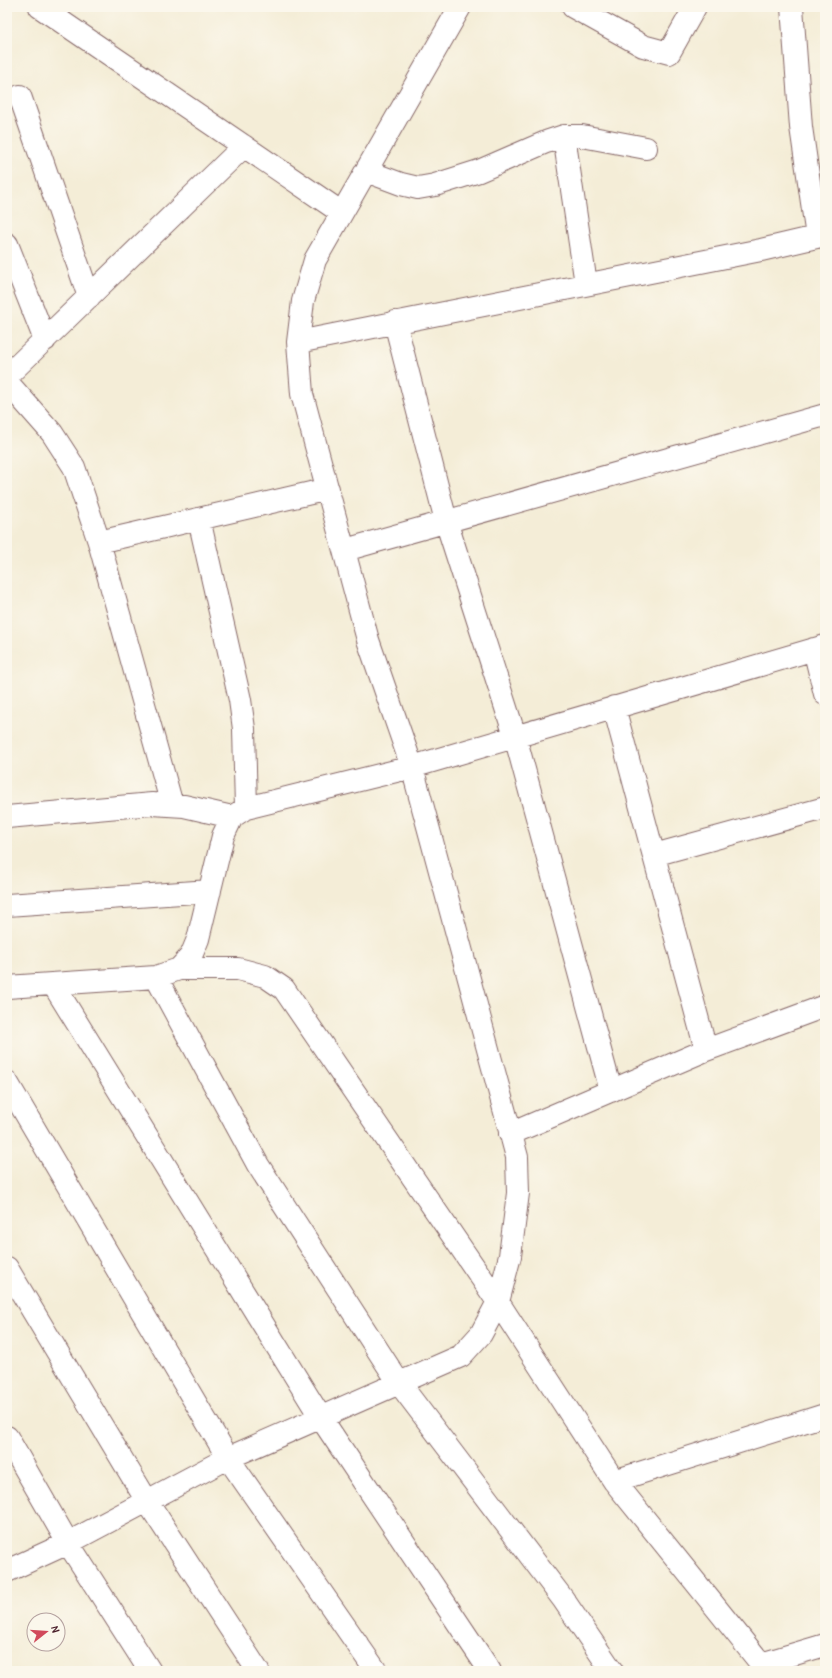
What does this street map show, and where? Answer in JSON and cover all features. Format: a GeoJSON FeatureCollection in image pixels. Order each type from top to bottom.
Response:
{"type":"FeatureCollection","features":[{"type":"Feature","properties":{"kind":"street"},"geometry":{"type":"LineString","coordinates":[[40,7],[342,213]]}},
{"type":"Feature","properties":{"kind":"street"},"geometry":{"type":"LineString","coordinates":[[7,1571],[68,1543],[228,1458],[461,1356],[481,1334],[498,1302],[510,1256],[518,1193],[517,1157],[412,767],[368,640],[302,394],[298,342],[303,301],[315,260],[460,7]]}},
{"type":"Feature","properties":{"kind":"street"},"geometry":{"type":"LineString","coordinates":[[574,7],[600,13],[643,46],[669,53],[695,7]]}},
{"type":"Feature","properties":{"kind":"street"},"geometry":{"type":"LineString","coordinates":[[298,342],[761,250],[821,236],[801,128],[792,7]]}},
{"type":"Feature","properties":{"kind":"street"},"geometry":{"type":"LineString","coordinates":[[20,96],[89,297]]}},
{"type":"Feature","properties":{"kind":"street"},"geometry":{"type":"LineString","coordinates":[[366,171],[401,184],[418,188],[435,185],[479,171],[546,142],[564,136],[582,136],[646,148]]}},
{"type":"Feature","properties":{"kind":"street"},"geometry":{"type":"LineString","coordinates":[[564,136],[586,284]]}},
{"type":"Feature","properties":{"kind":"street"},"geometry":{"type":"LineString","coordinates":[[7,376],[244,146]]}},
{"type":"Feature","properties":{"kind":"street"},"geometry":{"type":"LineString","coordinates":[[7,244],[44,340]]}},
{"type":"Feature","properties":{"kind":"street"},"geometry":{"type":"LineString","coordinates":[[395,322],[446,521],[515,736],[611,1091]]}},
{"type":"Feature","properties":{"kind":"street"},"geometry":{"type":"LineString","coordinates":[[7,382],[52,433],[74,467],[99,542],[172,805]]}},
{"type":"Feature","properties":{"kind":"street"},"geometry":{"type":"LineString","coordinates":[[345,550],[825,415]]}},
{"type":"Feature","properties":{"kind":"street"},"geometry":{"type":"LineString","coordinates":[[99,542],[328,489]]}},
{"type":"Feature","properties":{"kind":"street"},"geometry":{"type":"LineString","coordinates":[[179,969],[191,956],[196,945],[223,836],[239,812],[244,730],[240,700],[199,519]]}},
{"type":"Feature","properties":{"kind":"street"},"geometry":{"type":"LineString","coordinates":[[7,817],[152,804],[239,812],[412,767],[819,647],[825,694]]}},
{"type":"Feature","properties":{"kind":"street"},"geometry":{"type":"LineString","coordinates":[[614,707],[706,1050]]}},
{"type":"Feature","properties":{"kind":"street"},"geometry":{"type":"LineString","coordinates":[[654,855],[825,808]]}},
{"type":"Feature","properties":{"kind":"street"},"geometry":{"type":"LineString","coordinates":[[7,904],[210,891]]}},
{"type":"Feature","properties":{"kind":"street"},"geometry":{"type":"LineString","coordinates":[[7,987],[156,977],[179,969],[238,969],[265,976],[284,989],[498,1302],[614,1481],[764,1668],[825,1645]]}},
{"type":"Feature","properties":{"kind":"street"},"geometry":{"type":"LineString","coordinates":[[156,977],[258,1165],[399,1384],[563,1599],[612,1671]]}},
{"type":"Feature","properties":{"kind":"street"},"geometry":{"type":"LineString","coordinates":[[53,984],[321,1418],[490,1671]]}},
{"type":"Feature","properties":{"kind":"street"},"geometry":{"type":"LineString","coordinates":[[510,1134],[706,1050],[825,1006]]}},
{"type":"Feature","properties":{"kind":"street"},"geometry":{"type":"LineString","coordinates":[[7,1082],[228,1458],[376,1671]]}},
{"type":"Feature","properties":{"kind":"street"},"geometry":{"type":"LineString","coordinates":[[7,1268],[147,1501],[258,1671]]}},
{"type":"Feature","properties":{"kind":"street"},"geometry":{"type":"LineString","coordinates":[[614,1481],[825,1415]]}},
{"type":"Feature","properties":{"kind":"street"},"geometry":{"type":"LineString","coordinates":[[7,1437],[68,1543],[150,1671]]}}]}
